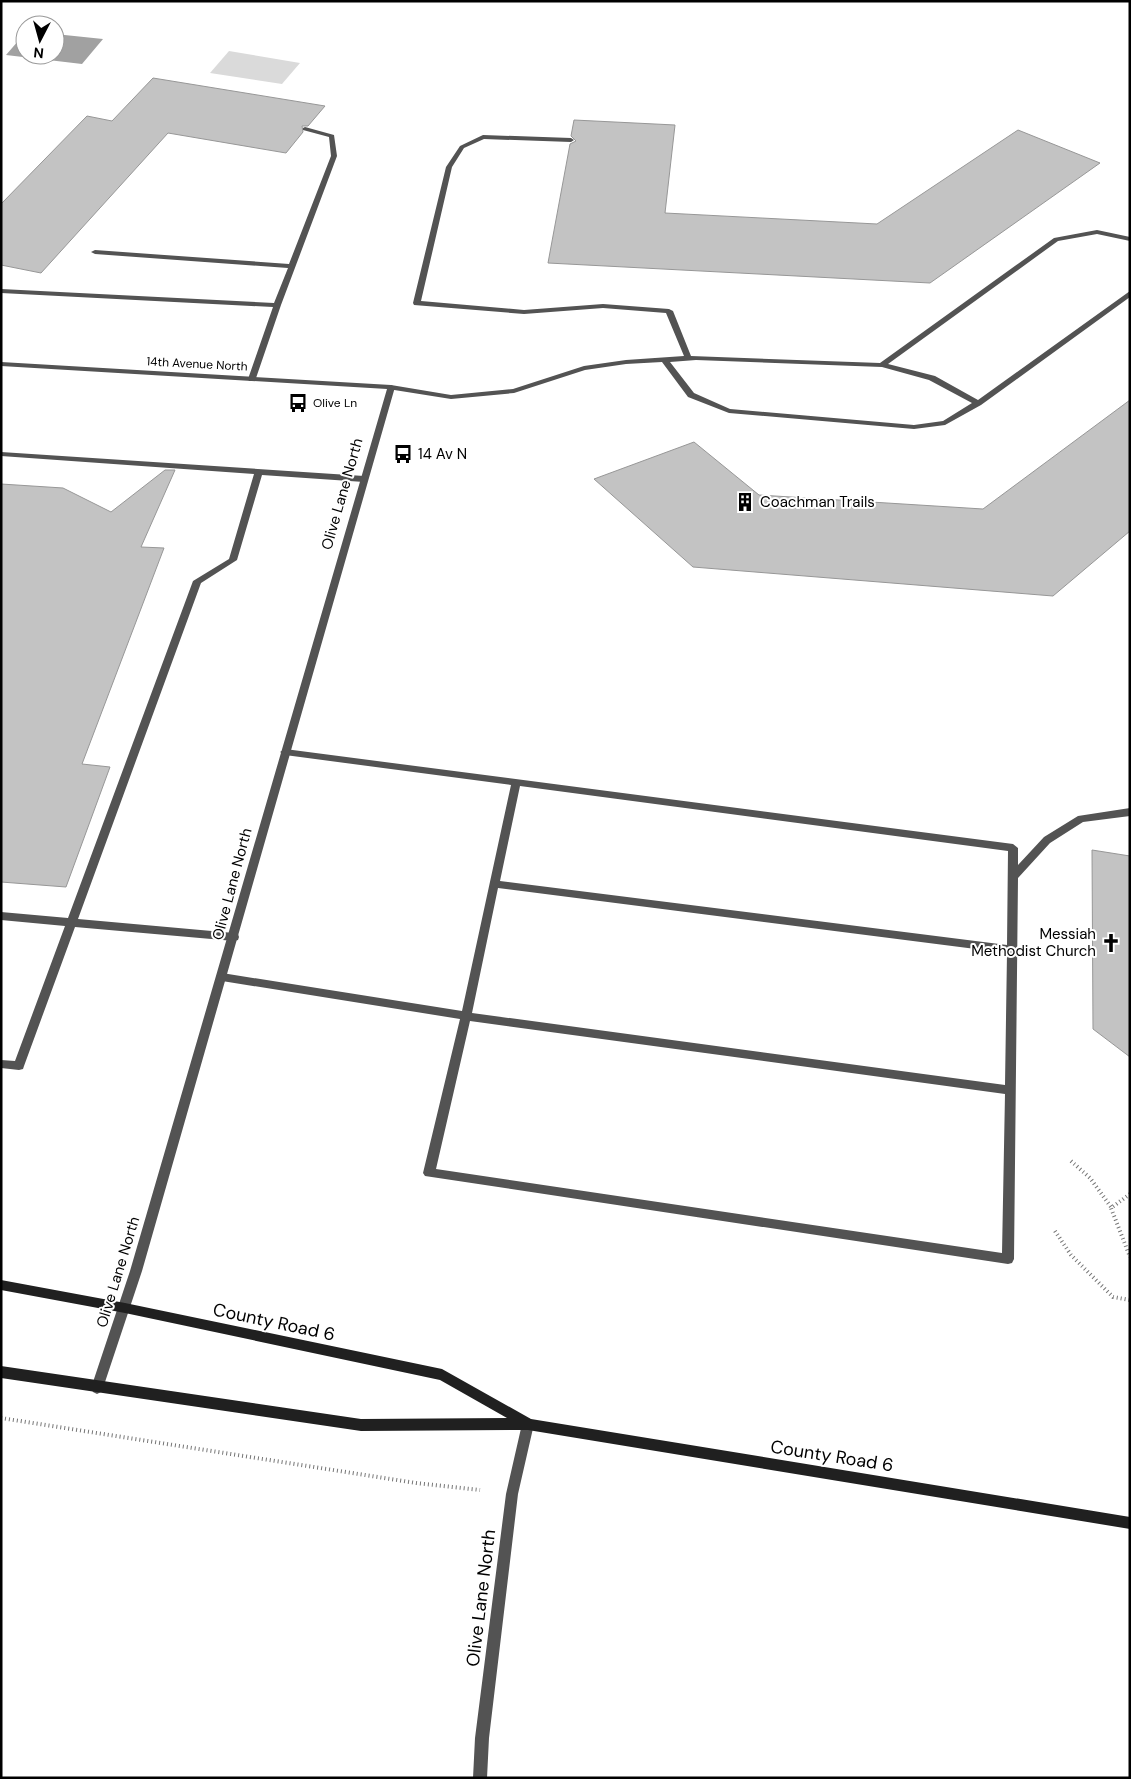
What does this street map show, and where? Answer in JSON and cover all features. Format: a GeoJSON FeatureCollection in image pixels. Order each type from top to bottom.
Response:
{"type":"FeatureCollection","features":[{"type":"Feature","properties":{"kind":"main road","name":"County Road 6"},"geometry":{"type":"LineString","coordinates":[[1,1285],[125,1308],[442,1376],[528,1424]]}},
{"type":"Feature","properties":{"kind":"main road","name":"County Road 6"},"geometry":{"type":"LineString","coordinates":[[1,1372],[97,1388],[361,1425],[528,1424],[1130,1523]]}},
{"type":"Feature","properties":{"kind":"street"},"geometry":{"type":"LineString","coordinates":[[252,379],[277,305],[334,156],[332,136],[305,129]]}},
{"type":"Feature","properties":{"kind":"street"},"geometry":{"type":"LineString","coordinates":[[570,140],[483,137],[462,147],[449,167],[417,303],[524,312],[603,306],[669,311],[688,358]]}},
{"type":"Feature","properties":{"kind":"street"},"geometry":{"type":"LineString","coordinates":[[882,365],[1056,239],[1097,232],[1130,239]]}},
{"type":"Feature","properties":{"kind":"street"},"geometry":{"type":"LineString","coordinates":[[95,252],[292,266]]}},
{"type":"Feature","properties":{"kind":"street"},"geometry":{"type":"LineString","coordinates":[[1,290],[277,305]]}},
{"type":"Feature","properties":{"kind":"street"},"geometry":{"type":"LineString","coordinates":[[664,360],[690,395],[729,411],[914,427],[945,423],[978,403],[1130,293]]}},
{"type":"Feature","properties":{"kind":"street","name":"14th Avenue North"},"geometry":{"type":"LineString","coordinates":[[1,364],[390,387],[451,397],[514,391],[584,368],[626,362],[688,358],[882,365],[932,378],[978,403]]}},
{"type":"Feature","properties":{"kind":"street","name":"Olive Lane North"},"geometry":{"type":"LineString","coordinates":[[97,1388],[125,1308],[234,937],[390,387]]}},
{"type":"Feature","properties":{"kind":"street"},"geometry":{"type":"LineString","coordinates":[[1,454],[364,479]]}},
{"type":"Feature","properties":{"kind":"street"},"geometry":{"type":"LineString","coordinates":[[1,1064],[19,1066],[197,581],[232,560],[259,472]]}},
{"type":"Feature","properties":{"kind":"street"},"geometry":{"type":"LineString","coordinates":[[285,752],[516,784],[1013,848],[1012,1090],[1008,1260],[429,1173],[466,1016],[516,784]]}},
{"type":"Feature","properties":{"kind":"street"},"geometry":{"type":"LineString","coordinates":[[1013,876],[1048,840],[1081,819],[1130,812]]}},
{"type":"Feature","properties":{"kind":"street"},"geometry":{"type":"LineString","coordinates":[[494,884],[1012,950]]}},
{"type":"Feature","properties":{"kind":"street"},"geometry":{"type":"LineString","coordinates":[[1,916],[234,937]]}},
{"type":"Feature","properties":{"kind":"street"},"geometry":{"type":"LineString","coordinates":[[222,977],[466,1016],[1012,1090]]}},
{"type":"Feature","properties":{"kind":"street","name":"Olive Lane North"},"geometry":{"type":"LineString","coordinates":[[480,1778],[482,1738],[512,1494],[528,1424]]}},
{"type":"Feature","properties":{"kind":"path"},"geometry":{"type":"LineString","coordinates":[[1070,1161],[1090,1178],[1111,1208],[1130,1257]]}},
{"type":"Feature","properties":{"kind":"path"},"geometry":{"type":"LineString","coordinates":[[1111,1208],[1122,1198],[1130,1194]]}},
{"type":"Feature","properties":{"kind":"path"},"geometry":{"type":"LineString","coordinates":[[1055,1231],[1071,1256],[1113,1297],[1130,1300]]}},
{"type":"Feature","properties":{"kind":"path"},"geometry":{"type":"LineString","coordinates":[[1,1418],[416,1483],[512,1494]]}},
{"type":"Feature","properties":{"kind":"shaded area"},"geometry":{"type":"Polygon","coordinates":[[[65,35],[103,39],[82,64],[65,62],[65,35]]]}},
{"type":"Feature","properties":{"kind":"shaded area"},"geometry":{"type":"Polygon","coordinates":[[[15,45],[15,56],[6,55],[15,45]]]}},
{"type":"Feature","properties":{"kind":"shaded area"},"geometry":{"type":"Polygon","coordinates":[[[229,51],[300,63],[282,84],[210,73],[229,51]]]}},
{"type":"Feature","properties":{"kind":"building"},"geometry":{"type":"Polygon","coordinates":[[[153,78],[325,106],[308,126],[302,126],[303,132],[286,153],[168,133],[41,273],[1,265],[1,204],[87,116],[112,121],[153,78]]]}},
{"type":"Feature","properties":{"kind":"building"},"geometry":{"type":"Polygon","coordinates":[[[574,120],[675,125],[665,213],[877,224],[1018,130],[1100,163],[930,283],[548,263],[570,144],[576,141],[571,136],[574,120]]]}},
{"type":"Feature","properties":{"kind":"building","name":"Coachman Trails"},"geometry":{"type":"Polygon","coordinates":[[[1130,400],[1130,531],[1053,596],[693,567],[594,479],[694,442],[759,495],[983,509],[1130,400]]]}},
{"type":"Feature","properties":{"kind":"building"},"geometry":{"type":"Polygon","coordinates":[[[165,470],[175,470],[141,547],[164,548],[82,764],[110,767],[66,887],[1,882],[1,484],[63,488],[111,512],[165,470]]]}},
{"type":"Feature","properties":{"kind":"building","name":"Messiah Methodist Church"},"geometry":{"type":"Polygon","coordinates":[[[1092,850],[1130,856],[1130,1057],[1093,1029],[1092,850]]]}},
{"type":"Feature","properties":{"kind":"place","name":"Olive Ln"},"geometry":{"type":"Point","coordinates":[298,403]}},
{"type":"Feature","properties":{"kind":"place","name":"14 Av N"},"geometry":{"type":"Point","coordinates":[403,454]}},
{"type":"Feature","properties":{"kind":"place","name":"Coachman Trails"},"geometry":{"type":"Point","coordinates":[745,502]}},
{"type":"Feature","properties":{"kind":"place","name":"Messiah Methodist Church"},"geometry":{"type":"Point","coordinates":[1111,943]}}]}
